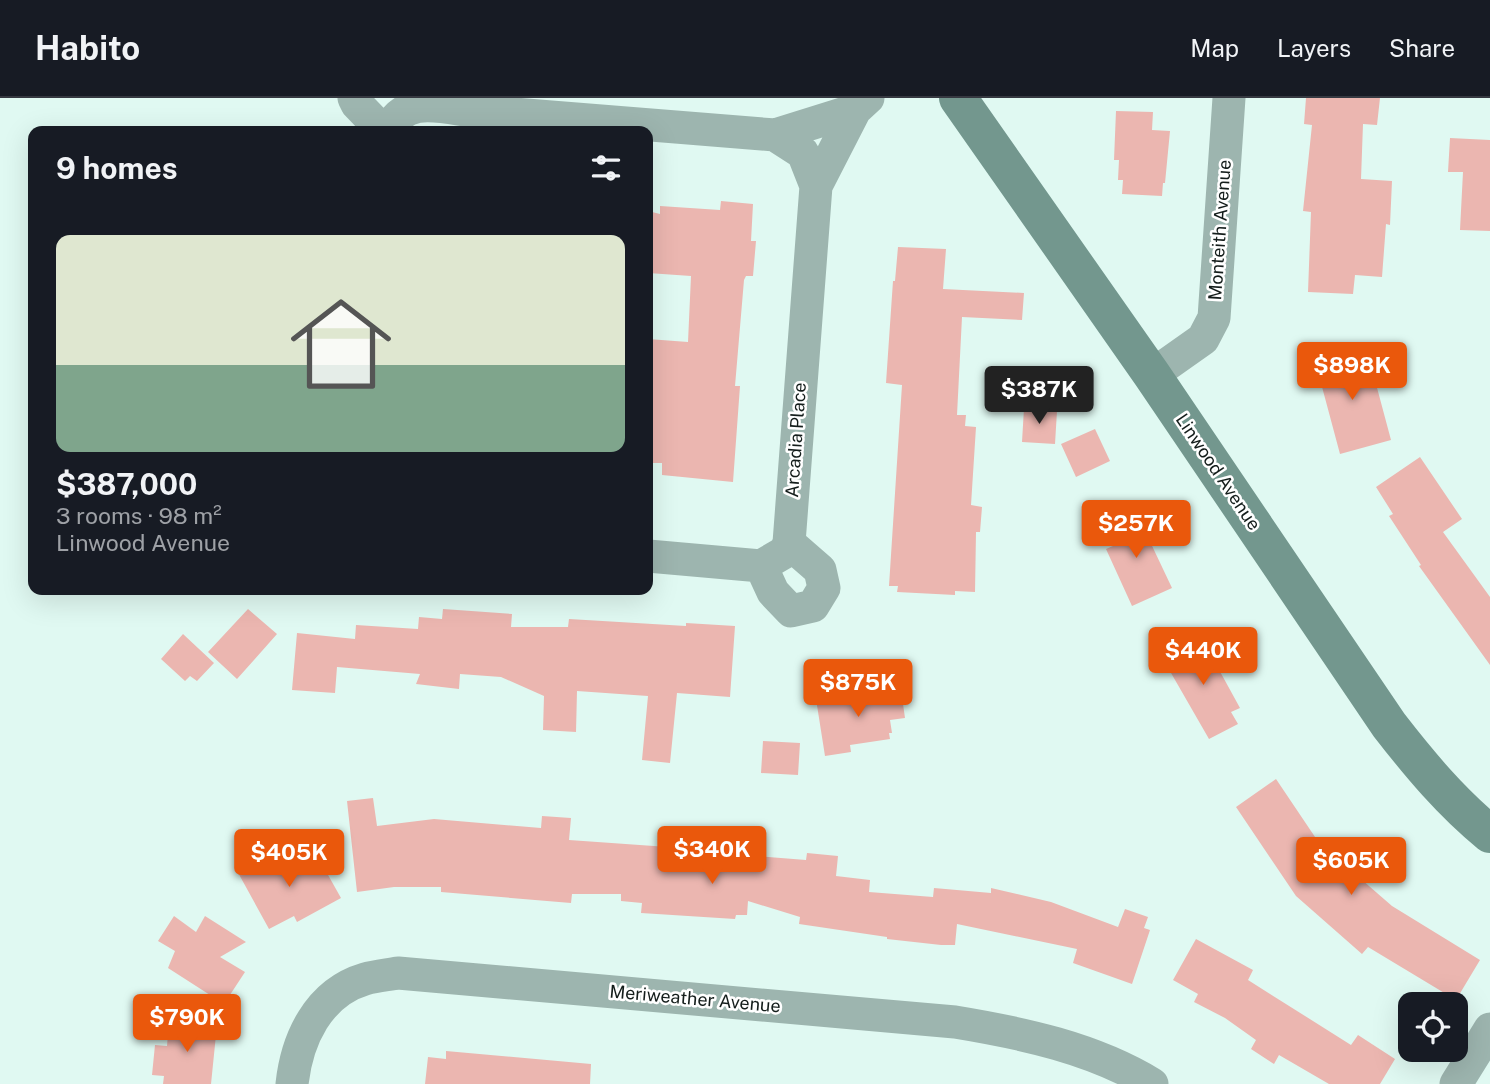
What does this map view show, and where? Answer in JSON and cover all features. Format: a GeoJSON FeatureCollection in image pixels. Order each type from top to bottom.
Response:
{"type":"FeatureCollection","features":[{"type":"Feature","properties":{"kind":"main road","name":"Linwood Avenue"},"geometry":{"type":"LineString","coordinates":[[958,98],[1152,375],[1389,725],[1422,768],[1467,815],[1490,834]]}},
{"type":"Feature","properties":{"kind":"street"},"geometry":{"type":"LineString","coordinates":[[354,98],[381,126]]}},
{"type":"Feature","properties":{"kind":"street","name":"Monteith Avenue"},"geometry":{"type":"LineString","coordinates":[[1152,375],[1203,339],[1214,318],[1229,98]]}},
{"type":"Feature","properties":{"kind":"street","name":"Arcadia Place"},"geometry":{"type":"LineString","coordinates":[[389,126],[401,110],[416,101],[465,110],[775,135],[862,104]]}},
{"type":"Feature","properties":{"kind":"street","name":"Arcadia Place"},"geometry":{"type":"LineString","coordinates":[[789,543],[816,186],[862,104]]}},
{"type":"Feature","properties":{"kind":"street","name":"Arcadia Place"},"geometry":{"type":"LineString","coordinates":[[775,135],[803,153],[816,186]]}},
{"type":"Feature","properties":{"kind":"street"},"geometry":{"type":"LineString","coordinates":[[653,556],[761,566],[785,552],[789,543],[820,570],[824,588],[813,606],[791,611],[773,592],[761,566]]}},
{"type":"Feature","properties":{"kind":"street","name":"Meriweather Avenue"},"geometry":{"type":"LineString","coordinates":[[292,1084],[299,1045],[324,1004],[366,978],[398,973],[955,1022],[1014,1032],[1087,1054],[1152,1084]]}},
{"type":"Feature","properties":{"kind":"street"},"geometry":{"type":"LineString","coordinates":[[1457,1084],[1490,1030]]}},
{"type":"Feature","properties":{"kind":"building"},"geometry":{"type":"Polygon","coordinates":[[[1306,98],[1380,98],[1377,125],[1363,124],[1361,179],[1392,181],[1390,225],[1386,224],[1382,277],[1355,275],[1353,294],[1308,292],[1311,212],[1303,211],[1312,125],[1304,124],[1306,98]]]}},
{"type":"Feature","properties":{"kind":"building"},"geometry":{"type":"Polygon","coordinates":[[[1116,111],[1153,112],[1152,130],[1170,131],[1162,196],[1122,194],[1123,180],[1118,180],[1119,160],[1114,160],[1116,111]]]}},
{"type":"Feature","properties":{"kind":"building"},"geometry":{"type":"Polygon","coordinates":[[[1450,138],[1490,140],[1490,231],[1460,230],[1463,172],[1448,172],[1450,138]]]}},
{"type":"Feature","properties":{"kind":"building"},"geometry":{"type":"Polygon","coordinates":[[[721,201],[753,204],[751,241],[756,241],[753,276],[746,276],[744,280],[735,386],[740,386],[733,482],[662,475],[662,463],[653,463],[653,339],[688,342],[691,276],[653,273],[653,212],[660,214],[660,206],[720,210],[721,201]]]}},
{"type":"Feature","properties":{"kind":"building"},"geometry":{"type":"Polygon","coordinates":[[[898,247],[946,249],[943,289],[1024,293],[1022,320],[962,317],[957,415],[966,415],[965,426],[976,427],[971,505],[982,507],[980,532],[976,532],[975,592],[955,591],[955,595],[897,592],[898,586],[889,586],[902,385],[886,383],[898,247]]]}},
{"type":"Feature","properties":{"kind":"building"},"geometry":{"type":"Polygon","coordinates":[[[1352,347],[1359,373],[1372,369],[1391,440],[1340,454],[1314,357],[1352,347]]]}},
{"type":"Feature","properties":{"kind":"building"},"geometry":{"type":"Polygon","coordinates":[[[1024,408],[1057,411],[1055,444],[1022,442],[1024,408]]]}},
{"type":"Feature","properties":{"kind":"building"},"geometry":{"type":"Polygon","coordinates":[[[1095,429],[1110,461],[1076,477],[1061,444],[1095,429]]]}},
{"type":"Feature","properties":{"kind":"building"},"geometry":{"type":"Polygon","coordinates":[[[1420,457],[1462,519],[1443,532],[1490,597],[1490,665],[1419,566],[1421,565],[1389,516],[1393,514],[1376,487],[1420,457]]]}},
{"type":"Feature","properties":{"kind":"building"},"geometry":{"type":"Polygon","coordinates":[[[1136,512],[1172,588],[1132,606],[1106,549],[1113,546],[1104,527],[1136,512]]]}},
{"type":"Feature","properties":{"kind":"building"},"geometry":{"type":"Polygon","coordinates":[[[248,609],[277,634],[237,679],[208,652],[248,609]]]}},
{"type":"Feature","properties":{"kind":"building"},"geometry":{"type":"Polygon","coordinates":[[[443,609],[512,614],[511,627],[568,627],[569,619],[735,626],[730,697],[677,693],[670,763],[642,760],[648,696],[577,691],[576,732],[543,730],[544,696],[501,677],[460,674],[459,689],[416,684],[420,674],[337,667],[335,693],[292,690],[297,633],[355,639],[356,625],[418,629],[419,617],[442,619],[443,609]]]}},
{"type":"Feature","properties":{"kind":"building"},"geometry":{"type":"Polygon","coordinates":[[[183,634],[214,663],[197,681],[190,676],[185,681],[161,659],[183,634]]]}},
{"type":"Feature","properties":{"kind":"building"},"geometry":{"type":"Polygon","coordinates":[[[1186,638],[1194,653],[1206,646],[1240,708],[1231,712],[1238,724],[1209,739],[1167,666],[1170,665],[1163,651],[1186,638]]]}},
{"type":"Feature","properties":{"kind":"building"},"geometry":{"type":"Polygon","coordinates":[[[886,688],[887,692],[901,690],[905,718],[890,720],[890,739],[850,745],[851,752],[825,756],[816,699],[886,688]]]}},
{"type":"Feature","properties":{"kind":"building"},"geometry":{"type":"Polygon","coordinates":[[[763,741],[800,743],[798,775],[761,773],[763,741]]]}},
{"type":"Feature","properties":{"kind":"building"},"geometry":{"type":"Polygon","coordinates":[[[1276,779],[1346,883],[1354,873],[1392,906],[1480,960],[1461,992],[1443,992],[1368,947],[1362,954],[1296,896],[1236,807],[1276,779]]]}},
{"type":"Feature","properties":{"kind":"building"},"geometry":{"type":"Polygon","coordinates":[[[373,798],[377,826],[434,819],[541,828],[542,816],[571,818],[569,840],[668,847],[667,859],[717,864],[719,834],[744,836],[742,855],[806,860],[807,853],[838,856],[836,876],[870,880],[869,892],[933,897],[934,888],[991,893],[991,888],[1051,902],[1118,927],[1125,909],[1148,917],[1144,928],[1150,930],[1132,984],[1073,963],[1077,949],[957,924],[955,945],[941,945],[799,924],[800,917],[748,901],[747,915],[736,915],[735,919],[641,913],[642,903],[621,901],[621,894],[572,894],[571,903],[441,892],[441,887],[394,887],[357,892],[347,801],[373,798]]]}},
{"type":"Feature","properties":{"kind":"building"},"geometry":{"type":"Polygon","coordinates":[[[314,850],[341,898],[297,922],[294,916],[269,929],[236,869],[260,855],[271,874],[314,850]]]}},
{"type":"Feature","properties":{"kind":"building"},"geometry":{"type":"Polygon","coordinates":[[[174,916],[196,932],[205,916],[246,942],[220,957],[245,972],[224,1004],[168,968],[175,951],[158,941],[174,916]]]}},
{"type":"Feature","properties":{"kind":"building"},"geometry":{"type":"Polygon","coordinates":[[[1196,939],[1253,970],[1248,980],[1351,1045],[1358,1035],[1395,1059],[1380,1084],[1329,1084],[1279,1055],[1274,1064],[1251,1049],[1256,1040],[1225,1018],[1194,1002],[1198,994],[1173,980],[1196,939]]]}},
{"type":"Feature","properties":{"kind":"building"},"geometry":{"type":"Polygon","coordinates":[[[169,1021],[217,1025],[211,1084],[163,1084],[164,1076],[152,1075],[155,1045],[167,1046],[169,1021]]]}},
{"type":"Feature","properties":{"kind":"building"},"geometry":{"type":"Polygon","coordinates":[[[446,1051],[591,1064],[590,1084],[425,1084],[428,1057],[446,1059],[446,1051]]]}}]}
